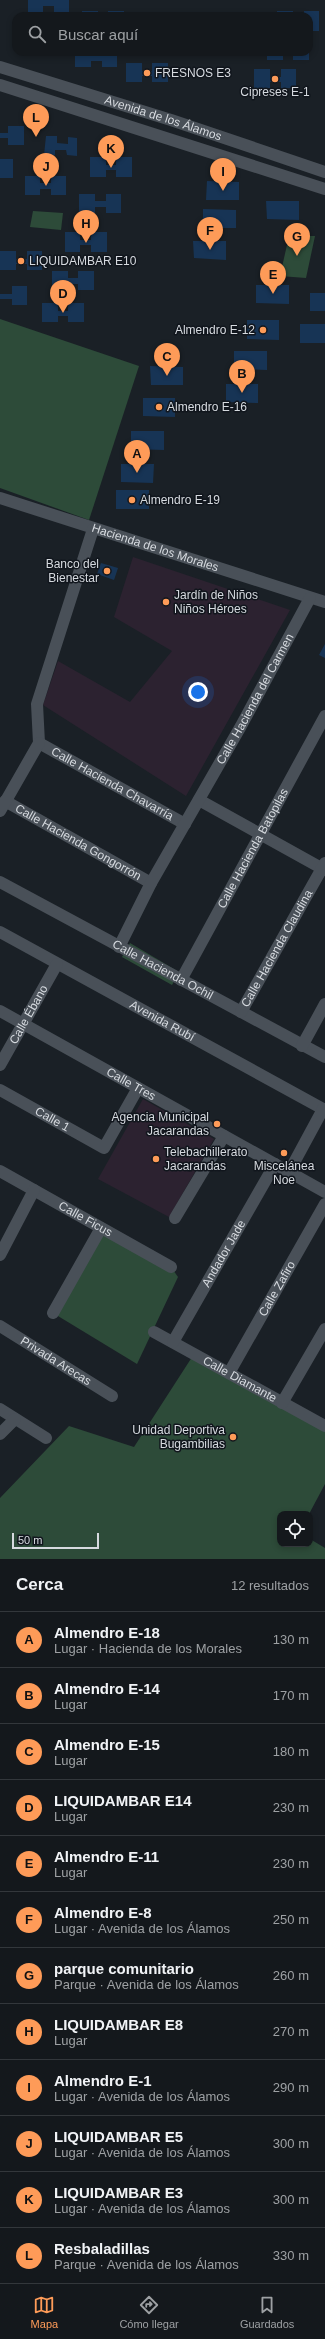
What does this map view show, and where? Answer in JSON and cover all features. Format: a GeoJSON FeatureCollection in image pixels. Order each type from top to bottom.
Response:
{"type":"FeatureCollection","features":[{"type":"Feature","properties":{"kind":"street","name":"Avenida de los Álamos"},"geometry":{"type":"LineString","coordinates":[[0,67],[178,122],[325,172]]}},
{"type":"Feature","properties":{"kind":"street","name":"Avenida de los Álamos"},"geometry":{"type":"LineString","coordinates":[[0,85],[325,189]]}},
{"type":"Feature","properties":{"kind":"street","name":"Hacienda de los Morales"},"geometry":{"type":"LineString","coordinates":[[0,498],[325,602]]}},
{"type":"Feature","properties":{"kind":"street"},"geometry":{"type":"LineString","coordinates":[[2,806],[39,743],[37,704],[93,529]]}},
{"type":"Feature","properties":{"kind":"street","name":"Calle Hacienda del Carmen"},"geometry":{"type":"LineString","coordinates":[[119,947],[151,883],[199,800],[310,598]]}},
{"type":"Feature","properties":{"kind":"street","name":"Calle Hacienda Batopilas"},"geometry":{"type":"LineString","coordinates":[[181,980],[325,716]]}},
{"type":"Feature","properties":{"kind":"street","name":"Calle Hacienda Chavarría"},"geometry":{"type":"LineString","coordinates":[[39,743],[185,824]]}},
{"type":"Feature","properties":{"kind":"street"},"geometry":{"type":"LineString","coordinates":[[199,800],[324,867]]}},
{"type":"Feature","properties":{"kind":"street","name":"Calle Hacienda Gongorrón"},"geometry":{"type":"LineString","coordinates":[[2,806],[151,883]]}},
{"type":"Feature","properties":{"kind":"street","name":"Calle Hacienda Claudina"},"geometry":{"type":"LineString","coordinates":[[241,1012],[324,867]]}},
{"type":"Feature","properties":{"kind":"street","name":"Calle Hacienda Ochil"},"geometry":{"type":"LineString","coordinates":[[0,882],[322,1056]]}},
{"type":"Feature","properties":{"kind":"street","name":"Avenida Rubí"},"geometry":{"type":"LineString","coordinates":[[0,932],[324,1110]]}},
{"type":"Feature","properties":{"kind":"street","name":"Calle Ébano"},"geometry":{"type":"LineString","coordinates":[[0,1066],[57,964]]}},
{"type":"Feature","properties":{"kind":"street"},"geometry":{"type":"LineString","coordinates":[[302,1046],[325,1004]]}},
{"type":"Feature","properties":{"kind":"street","name":"Calle Tres"},"geometry":{"type":"LineString","coordinates":[[0,1012],[325,1192]]}},
{"type":"Feature","properties":{"kind":"street","name":"Calle 1"},"geometry":{"type":"LineString","coordinates":[[0,1090],[104,1148],[138,1088]]}},
{"type":"Feature","properties":{"kind":"street"},"geometry":{"type":"LineString","coordinates":[[289,1172],[324,1110]]}},
{"type":"Feature","properties":{"kind":"street"},"geometry":{"type":"LineString","coordinates":[[175,1218],[224,1136]]}},
{"type":"Feature","properties":{"kind":"street","name":"Andador Jade"},"geometry":{"type":"LineString","coordinates":[[173,1342],[275,1164]]}},
{"type":"Feature","properties":{"kind":"street","name":"Calle Ficus"},"geometry":{"type":"LineString","coordinates":[[0,1171],[171,1267]]}},
{"type":"Feature","properties":{"kind":"street"},"geometry":{"type":"LineString","coordinates":[[1,1250],[34,1190]]}},
{"type":"Feature","properties":{"kind":"street","name":"Calle Zafiro"},"geometry":{"type":"LineString","coordinates":[[229,1373],[325,1204]]}},
{"type":"Feature","properties":{"kind":"street"},"geometry":{"type":"LineString","coordinates":[[53,1313],[101,1228]]}},
{"type":"Feature","properties":{"kind":"street","name":"Privada Arecas"},"geometry":{"type":"LineString","coordinates":[[0,1326],[112,1396]]}},
{"type":"Feature","properties":{"kind":"street"},"geometry":{"type":"LineString","coordinates":[[282,1403],[325,1329]]}},
{"type":"Feature","properties":{"kind":"street","name":"Calle Diamante"},"geometry":{"type":"LineString","coordinates":[[154,1332],[325,1426]]}},
{"type":"Feature","properties":{"kind":"street"},"geometry":{"type":"LineString","coordinates":[[0,1409],[46,1438]]}},
{"type":"Feature","properties":{"kind":"street"},"geometry":{"type":"LineString","coordinates":[[0,1434],[16,1418]]}},
{"type":"Feature","properties":{"kind":"shaded area"},"geometry":{"type":"Polygon","coordinates":[[[133,557],[290,610],[186,796],[43,705],[58,661],[130,702],[172,651],[114,617],[133,557]]]}},
{"type":"Feature","properties":{"kind":"shaded area","name":"Telebachillerato Jacarandas"},"geometry":{"type":"Polygon","coordinates":[[[143,1099],[214,1139],[169,1217],[98,1179],[143,1099]]]}},
{"type":"Feature","properties":{"kind":"green space"},"geometry":{"type":"Polygon","coordinates":[[[33,211],[63,213],[61,230],[30,227],[33,211]]]}},
{"type":"Feature","properties":{"kind":"green space"},"geometry":{"type":"Polygon","coordinates":[[[289,236],[315,236],[306,278],[280,276],[289,236]]]}},
{"type":"Feature","properties":{"kind":"green space"},"geometry":{"type":"Polygon","coordinates":[[[0,319],[139,366],[89,520],[0,488],[0,319]]]}},
{"type":"Feature","properties":{"kind":"green space"},"geometry":{"type":"Polygon","coordinates":[[[130,943],[179,972],[172,985],[122,957],[130,943]]]}},
{"type":"Feature","properties":{"kind":"green space"},"geometry":{"type":"Polygon","coordinates":[[[101,1228],[171,1267],[178,1277],[137,1364],[53,1313],[101,1228]]]}},
{"type":"Feature","properties":{"kind":"green space"},"geometry":{"type":"Polygon","coordinates":[[[194,1354],[325,1426],[325,1484],[311,1511],[277,1511],[277,1547],[313,1547],[313,1541],[325,1548],[325,1559],[0,1559],[0,1498],[69,1426],[134,1447],[194,1354]]]}},
{"type":"Feature","properties":{"kind":"building"},"geometry":{"type":"Polygon","coordinates":[[[28,0],[69,0],[69,12],[54,12],[54,6],[43,6],[43,12],[28,12],[28,0]]]}},
{"type":"Feature","properties":{"kind":"building"},"geometry":{"type":"Polygon","coordinates":[[[82,11],[98,11],[98,12],[82,11]]]}},
{"type":"Feature","properties":{"kind":"building"},"geometry":{"type":"Polygon","coordinates":[[[108,11],[124,11],[124,12],[108,11]]]}},
{"type":"Feature","properties":{"kind":"building"},"geometry":{"type":"Polygon","coordinates":[[[277,11],[293,11],[293,12],[277,11]]]}},
{"type":"Feature","properties":{"kind":"building"},"geometry":{"type":"Polygon","coordinates":[[[319,11],[319,31],[313,31],[313,12],[304,12],[319,11]]]}},
{"type":"Feature","properties":{"kind":"building"},"geometry":{"type":"Polygon","coordinates":[[[75,56],[117,56],[117,67],[102,67],[102,61],[91,61],[91,67],[75,67],[75,56]]]}},
{"type":"Feature","properties":{"kind":"building"},"geometry":{"type":"Polygon","coordinates":[[[267,56],[283,56],[283,60],[267,60],[267,56]]]}},
{"type":"Feature","properties":{"kind":"building"},"geometry":{"type":"Polygon","coordinates":[[[293,56],[309,56],[309,60],[293,60],[293,56]]]}},
{"type":"Feature","properties":{"kind":"building","name":"FRESNOS E3"},"geometry":{"type":"Polygon","coordinates":[[[126,63],[142,63],[142,71],[152,71],[152,63],[168,63],[168,82],[152,82],[152,76],[142,76],[142,82],[126,82],[126,63]]]}},
{"type":"Feature","properties":{"kind":"building","name":"Cipreses E-1"},"geometry":{"type":"Polygon","coordinates":[[[254,69],[270,69],[270,77],[281,77],[281,69],[296,69],[296,88],[281,88],[281,82],[270,82],[270,88],[254,88],[254,69]]]}},
{"type":"Feature","properties":{"kind":"building"},"geometry":{"type":"Polygon","coordinates":[[[8,126],[24,126],[24,145],[8,145],[8,138],[0,138],[0,133],[8,133],[8,126]]]}},
{"type":"Feature","properties":{"kind":"building"},"geometry":{"type":"Polygon","coordinates":[[[46,136],[57,136],[57,143],[68,144],[68,137],[77,138],[77,156],[67,155],[66,150],[55,150],[55,155],[44,155],[46,136]]]}},
{"type":"Feature","properties":{"kind":"building"},"geometry":{"type":"Polygon","coordinates":[[[90,157],[106,157],[106,165],[116,165],[116,157],[132,157],[132,177],[116,177],[116,170],[106,170],[106,177],[90,177],[90,157]]]}},
{"type":"Feature","properties":{"kind":"building"},"geometry":{"type":"Polygon","coordinates":[[[0,159],[13,159],[13,178],[0,178],[0,159]]]}},
{"type":"Feature","properties":{"kind":"building"},"geometry":{"type":"Polygon","coordinates":[[[25,176],[40,176],[40,183],[51,183],[51,176],[66,176],[66,195],[51,195],[51,189],[40,189],[40,195],[25,195],[25,176]]]}},
{"type":"Feature","properties":{"kind":"building"},"geometry":{"type":"Polygon","coordinates":[[[207,181],[239,182],[239,200],[206,200],[207,181]]]}},
{"type":"Feature","properties":{"kind":"building"},"geometry":{"type":"Polygon","coordinates":[[[79,194],[95,194],[95,201],[106,201],[106,194],[121,194],[121,213],[106,213],[106,207],[95,207],[95,213],[79,213],[79,194]]]}},
{"type":"Feature","properties":{"kind":"building"},"geometry":{"type":"Polygon","coordinates":[[[266,201],[299,201],[299,220],[267,219],[266,201]]]}},
{"type":"Feature","properties":{"kind":"building"},"geometry":{"type":"Polygon","coordinates":[[[203,209],[236,210],[236,228],[203,228],[203,209]]]}},
{"type":"Feature","properties":{"kind":"building"},"geometry":{"type":"Polygon","coordinates":[[[65,232],[80,232],[80,240],[91,240],[91,232],[107,232],[107,252],[91,252],[91,245],[80,245],[80,252],[65,252],[65,232]]]}},
{"type":"Feature","properties":{"kind":"building"},"geometry":{"type":"Polygon","coordinates":[[[193,241],[226,241],[226,260],[194,258],[193,241]]]}},
{"type":"Feature","properties":{"kind":"building","name":"LIQUIDAMBAR E10"},"geometry":{"type":"Polygon","coordinates":[[[0,251],[16,251],[16,259],[27,259],[27,251],[42,251],[42,270],[27,270],[27,264],[16,264],[16,270],[0,270],[0,251]]]}},
{"type":"Feature","properties":{"kind":"building"},"geometry":{"type":"Polygon","coordinates":[[[52,271],[68,271],[68,278],[78,278],[78,271],[94,271],[94,290],[78,290],[78,284],[68,284],[68,290],[52,290],[52,271]]]}},
{"type":"Feature","properties":{"kind":"building"},"geometry":{"type":"Polygon","coordinates":[[[256,285],[289,285],[289,304],[256,303],[256,285]]]}},
{"type":"Feature","properties":{"kind":"building"},"geometry":{"type":"Polygon","coordinates":[[[12,286],[27,286],[27,305],[12,305],[12,299],[0,299],[0,294],[12,294],[12,286]]]}},
{"type":"Feature","properties":{"kind":"building"},"geometry":{"type":"Polygon","coordinates":[[[310,293],[325,293],[325,311],[310,311],[310,293]]]}},
{"type":"Feature","properties":{"kind":"building"},"geometry":{"type":"Polygon","coordinates":[[[42,303],[58,303],[58,311],[68,311],[68,303],[84,303],[84,322],[68,322],[68,316],[58,316],[58,322],[42,322],[42,303]]]}},
{"type":"Feature","properties":{"kind":"building","name":"Almendro E-12"},"geometry":{"type":"Polygon","coordinates":[[[247,320],[279,320],[279,340],[247,339],[247,320]]]}},
{"type":"Feature","properties":{"kind":"building"},"geometry":{"type":"Polygon","coordinates":[[[300,324],[325,324],[325,343],[300,343],[300,324]]]}},
{"type":"Feature","properties":{"kind":"building"},"geometry":{"type":"Polygon","coordinates":[[[234,351],[267,351],[267,370],[234,369],[234,351]]]}},
{"type":"Feature","properties":{"kind":"building"},"geometry":{"type":"Polygon","coordinates":[[[150,366],[183,367],[183,385],[151,385],[150,366]]]}},
{"type":"Feature","properties":{"kind":"building"},"geometry":{"type":"Polygon","coordinates":[[[226,384],[258,384],[258,403],[226,402],[226,384]]]}},
{"type":"Feature","properties":{"kind":"building","name":"Almendro E-16"},"geometry":{"type":"Polygon","coordinates":[[[143,398],[175,398],[175,417],[143,416],[143,398]]]}},
{"type":"Feature","properties":{"kind":"building"},"geometry":{"type":"Polygon","coordinates":[[[131,431],[164,431],[164,450],[131,449],[131,431]]]}},
{"type":"Feature","properties":{"kind":"building"},"geometry":{"type":"Polygon","coordinates":[[[121,464],[154,464],[153,483],[121,482],[121,464]]]}},
{"type":"Feature","properties":{"kind":"building","name":"Almendro E-19"},"geometry":{"type":"Polygon","coordinates":[[[116,490],[149,490],[149,509],[116,509],[116,490]]]}},
{"type":"Feature","properties":{"kind":"building","name":"Banco del Bienestar"},"geometry":{"type":"Polygon","coordinates":[[[101,563],[118,568],[114,580],[97,574],[101,563]]]}},
{"type":"Feature","properties":{"kind":"building"},"geometry":{"type":"Polygon","coordinates":[[[325,644],[325,658],[319,655],[325,644]]]}},
{"type":"Feature","properties":{"kind":"place","name":"FRESNOS E3"},"geometry":{"type":"Point","coordinates":[147,73]}},
{"type":"Feature","properties":{"kind":"place","name":"Cipreses E-1"},"geometry":{"type":"Point","coordinates":[275,79]}},
{"type":"Feature","properties":{"kind":"place","name":"Resbaladillas"},"geometry":{"type":"Point","coordinates":[36,137]}},
{"type":"Feature","properties":{"kind":"place","name":"LIQUIDAMBAR E3"},"geometry":{"type":"Point","coordinates":[111,168]}},
{"type":"Feature","properties":{"kind":"place","name":"LIQUIDAMBAR E5"},"geometry":{"type":"Point","coordinates":[46,186]}},
{"type":"Feature","properties":{"kind":"place","name":"Almendro E-1"},"geometry":{"type":"Point","coordinates":[223,191]}},
{"type":"Feature","properties":{"kind":"place","name":"LIQUIDAMBAR E8"},"geometry":{"type":"Point","coordinates":[86,243]}},
{"type":"Feature","properties":{"kind":"place","name":"Almendro E-8"},"geometry":{"type":"Point","coordinates":[210,250]}},
{"type":"Feature","properties":{"kind":"place","name":"parque comunitario"},"geometry":{"type":"Point","coordinates":[297,256]}},
{"type":"Feature","properties":{"kind":"place","name":"LIQUIDAMBAR E10"},"geometry":{"type":"Point","coordinates":[21,261]}},
{"type":"Feature","properties":{"kind":"place","name":"Almendro E-11"},"geometry":{"type":"Point","coordinates":[273,294]}},
{"type":"Feature","properties":{"kind":"place","name":"LIQUIDAMBAR E14"},"geometry":{"type":"Point","coordinates":[63,313]}},
{"type":"Feature","properties":{"kind":"place","name":"Almendro E-12"},"geometry":{"type":"Point","coordinates":[263,330]}},
{"type":"Feature","properties":{"kind":"place","name":"Almendro E-15"},"geometry":{"type":"Point","coordinates":[167,376]}},
{"type":"Feature","properties":{"kind":"place","name":"Almendro E-14"},"geometry":{"type":"Point","coordinates":[242,393]}},
{"type":"Feature","properties":{"kind":"place","name":"Almendro E-16"},"geometry":{"type":"Point","coordinates":[159,407]}},
{"type":"Feature","properties":{"kind":"place","name":"Almendro E-18"},"geometry":{"type":"Point","coordinates":[137,473]}},
{"type":"Feature","properties":{"kind":"place","name":"Almendro E-19"},"geometry":{"type":"Point","coordinates":[132,500]}},
{"type":"Feature","properties":{"kind":"place","name":"Banco del Bienestar"},"geometry":{"type":"Point","coordinates":[107,571]}},
{"type":"Feature","properties":{"kind":"place","name":"Jardín de Niños Niños Héroes"},"geometry":{"type":"Point","coordinates":[166,602]}},
{"type":"Feature","properties":{"kind":"place","name":"Agencia Municipal Jacarandas"},"geometry":{"type":"Point","coordinates":[217,1124]}},
{"type":"Feature","properties":{"kind":"place","name":"Miscelánea Noe"},"geometry":{"type":"Point","coordinates":[284,1153]}},
{"type":"Feature","properties":{"kind":"place","name":"Telebachillerato Jacarandas"},"geometry":{"type":"Point","coordinates":[156,1159]}},
{"type":"Feature","properties":{"kind":"place","name":"Unidad Deportiva Bugambilias"},"geometry":{"type":"Point","coordinates":[233,1437]}}]}
